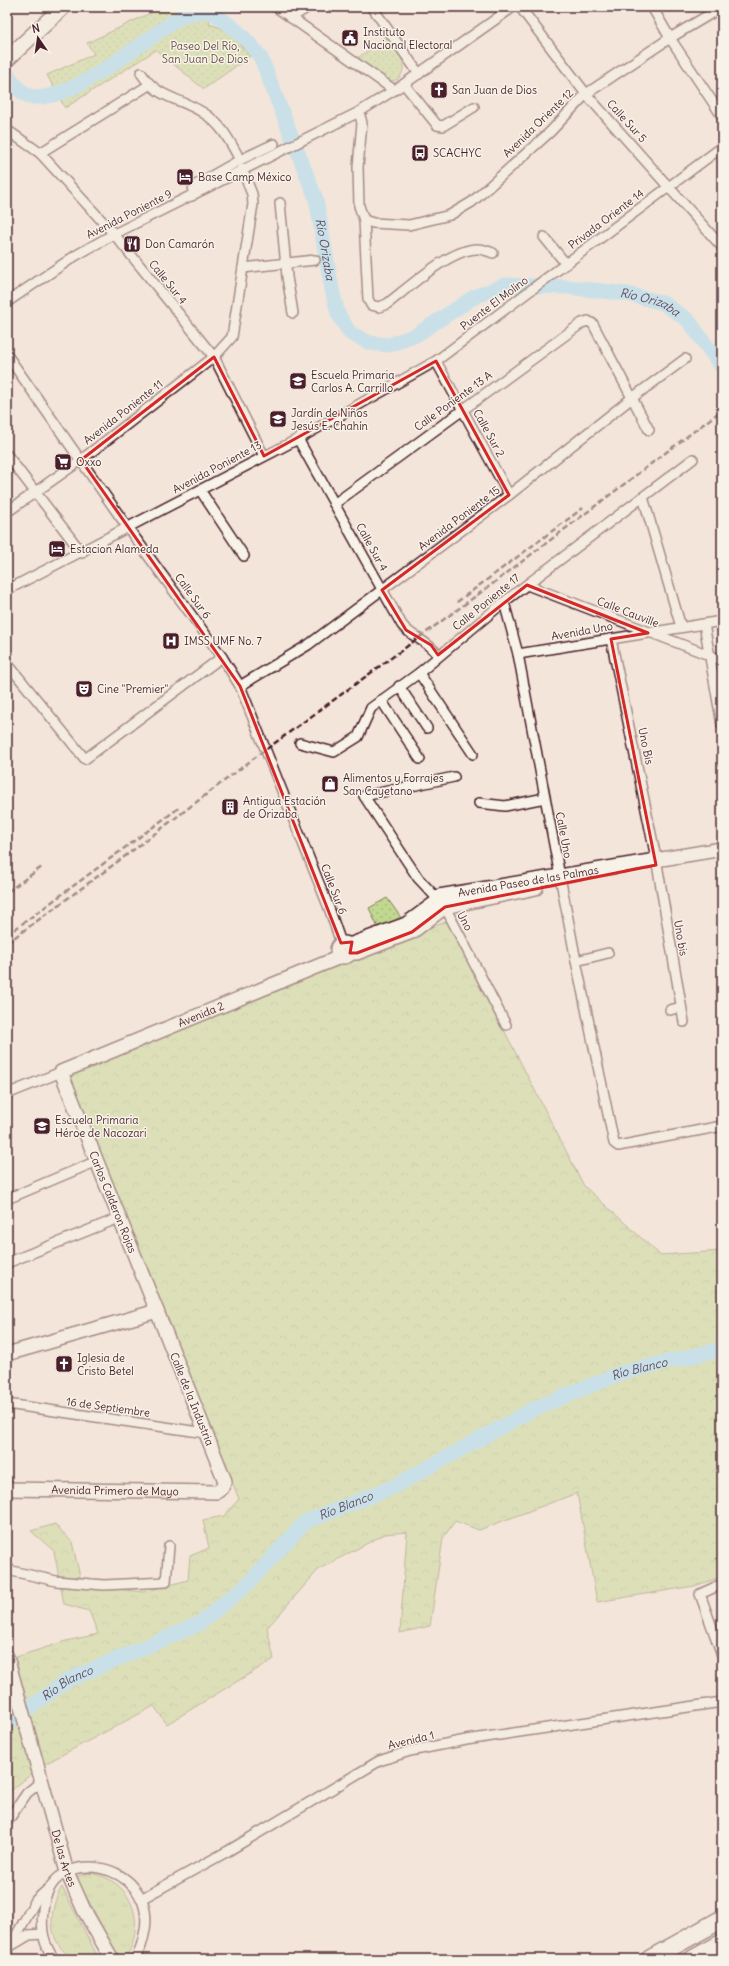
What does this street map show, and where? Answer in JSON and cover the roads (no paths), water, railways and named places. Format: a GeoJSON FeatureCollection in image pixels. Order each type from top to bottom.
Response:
{"type":"FeatureCollection","features":[{"type":"Feature","properties":{"kind":"highway"},"geometry":{"type":"LineString","coordinates":[[650,1959],[722,1919]]}},
{"type":"Feature","properties":{"kind":"highway"},"geometry":{"type":"LineString","coordinates":[[693,1959],[722,1943]]}},
{"type":"Feature","properties":{"kind":"main road"},"geometry":{"type":"LineString","coordinates":[[7,46],[50,7]]}},
{"type":"Feature","properties":{"kind":"main road"},"geometry":{"type":"LineString","coordinates":[[7,59],[63,7]]}},
{"type":"Feature","properties":{"kind":"street"},"geometry":{"type":"LineString","coordinates":[[276,7],[394,90]]}},
{"type":"Feature","properties":{"kind":"street"},"geometry":{"type":"LineString","coordinates":[[291,18],[308,7]]}},
{"type":"Feature","properties":{"kind":"street"},"geometry":{"type":"LineString","coordinates":[[372,7],[419,74]]}},
{"type":"Feature","properties":{"kind":"street","name":"Avenida Poniente 9"},"geometry":{"type":"LineString","coordinates":[[7,302],[75,256],[114,234],[359,112],[419,74],[513,7]]}},
{"type":"Feature","properties":{"kind":"street","name":"Calle Sur 5"},"geometry":{"type":"LineString","coordinates":[[520,7],[586,94],[722,247]]}},
{"type":"Feature","properties":{"kind":"street"},"geometry":{"type":"LineString","coordinates":[[652,7],[670,38],[722,116]]}},
{"type":"Feature","properties":{"kind":"street","name":"Avenida Oriente 12"},"geometry":{"type":"LineString","coordinates":[[364,220],[373,223],[409,225],[450,215],[472,202],[550,132],[586,94],[670,38],[722,7]]}},
{"type":"Feature","properties":{"kind":"street"},"geometry":{"type":"LineString","coordinates":[[141,73],[149,85],[176,101],[203,112],[226,134],[240,160]]}},
{"type":"Feature","properties":{"kind":"street"},"geometry":{"type":"LineString","coordinates":[[404,84],[437,125],[443,126],[474,107]]}},
{"type":"Feature","properties":{"kind":"street"},"geometry":{"type":"LineString","coordinates":[[40,153],[149,85]]}},
{"type":"Feature","properties":{"kind":"street"},"geometry":{"type":"LineString","coordinates":[[359,112],[362,123],[358,167],[359,206],[364,220],[368,300],[373,306],[379,307],[387,304],[452,256],[473,249],[480,249],[493,253]]}},
{"type":"Feature","properties":{"kind":"street","name":"Calle Sur 4"},"geometry":{"type":"LineString","coordinates":[[7,130],[40,153],[114,234],[214,357],[264,456]]}},
{"type":"Feature","properties":{"kind":"street"},"geometry":{"type":"LineString","coordinates":[[192,196],[194,186],[240,160],[274,144]]}},
{"type":"Feature","properties":{"kind":"street","name":"Privada Oriente 14"},"geometry":{"type":"LineString","coordinates":[[544,237],[566,264],[722,147]]}},
{"type":"Feature","properties":{"kind":"street"},"geometry":{"type":"LineString","coordinates":[[242,169],[252,194],[253,204],[243,268],[315,260]]}},
{"type":"Feature","properties":{"kind":"street"},"geometry":{"type":"LineString","coordinates":[[280,203],[286,264],[293,313]]}},
{"type":"Feature","properties":{"kind":"street","name":"Puente El Molino"},"geometry":{"type":"LineString","coordinates":[[436,361],[566,264]]}},
{"type":"Feature","properties":{"kind":"street","name":"Avenida Poniente 11"},"geometry":{"type":"LineString","coordinates":[[7,512],[81,460],[214,357],[232,337],[243,268]]}},
{"type":"Feature","properties":{"kind":"street","name":"Calle Poniente 13 A"},"geometry":{"type":"LineString","coordinates":[[334,504],[462,409],[582,323],[588,321],[593,324],[632,398]]}},
{"type":"Feature","properties":{"kind":"street","name":"Calle Sur 6"},"geometry":{"type":"LineString","coordinates":[[7,355],[128,528],[222,657],[240,686],[345,949]]}},
{"type":"Feature","properties":{"kind":"street","name":"Avenida Poniente 15"},"geometry":{"type":"LineString","coordinates":[[240,686],[308,645],[510,495],[632,398],[685,359]]}},
{"type":"Feature","properties":{"kind":"street","name":"Calle Sur 2"},"geometry":{"type":"LineString","coordinates":[[436,361],[510,495]]}},
{"type":"Feature","properties":{"kind":"street","name":"Avenida Poniente 13"},"geometry":{"type":"LineString","coordinates":[[7,590],[82,553],[298,439],[436,361]]}},
{"type":"Feature","properties":{"kind":"street"},"geometry":{"type":"LineString","coordinates":[[632,398],[649,430]]}},
{"type":"Feature","properties":{"kind":"street","name":"Calle Sur 4"},"geometry":{"type":"LineString","coordinates":[[298,439],[382,590],[406,630],[431,646],[438,655]]}},
{"type":"Feature","properties":{"kind":"street"},"geometry":{"type":"LineString","coordinates":[[7,455],[82,553]]}},
{"type":"Feature","properties":{"kind":"street","name":"Calle Poniente 17"},"geometry":{"type":"LineString","coordinates":[[300,743],[334,752],[358,737],[371,708],[399,686],[419,673],[438,655],[504,602],[692,459]]}},
{"type":"Feature","properties":{"kind":"street"},"geometry":{"type":"LineString","coordinates":[[200,490],[244,556]]}},
{"type":"Feature","properties":{"kind":"street"},"geometry":{"type":"LineString","coordinates":[[643,497],[681,627]]}},
{"type":"Feature","properties":{"kind":"street","name":"Calle Cauville"},"geometry":{"type":"LineString","coordinates":[[527,585],[648,633],[722,660]]}},
{"type":"Feature","properties":{"kind":"street","name":"Calle Uno"},"geometry":{"type":"LineString","coordinates":[[504,602],[518,654],[544,798],[614,1143],[618,1146],[722,1126]]}},
{"type":"Feature","properties":{"kind":"street","name":"Avenida Uno"},"geometry":{"type":"LineString","coordinates":[[518,654],[722,621]]}},
{"type":"Feature","properties":{"kind":"street"},"geometry":{"type":"LineString","coordinates":[[704,624],[722,725]]}},
{"type":"Feature","properties":{"kind":"street","name":"Uno Bis"},"geometry":{"type":"LineString","coordinates":[[612,638],[656,862]]}},
{"type":"Feature","properties":{"kind":"street"},"geometry":{"type":"LineString","coordinates":[[7,663],[85,759],[222,657]]}},
{"type":"Feature","properties":{"kind":"street"},"geometry":{"type":"LineString","coordinates":[[419,673],[473,754]]}},
{"type":"Feature","properties":{"kind":"street"},"geometry":{"type":"LineString","coordinates":[[399,686],[427,728]]}},
{"type":"Feature","properties":{"kind":"street"},"geometry":{"type":"LineString","coordinates":[[381,700],[420,759]]}},
{"type":"Feature","properties":{"kind":"street","name":"Uno"},"geometry":{"type":"LineString","coordinates":[[454,777],[364,796],[418,878],[442,904],[506,1024]]}},
{"type":"Feature","properties":{"kind":"street"},"geometry":{"type":"LineString","coordinates":[[479,803],[505,806],[544,798]]}},
{"type":"Feature","properties":{"kind":"street","name":"Avenida Paseo de las Palmas"},"geometry":{"type":"LineString","coordinates":[[345,949],[357,953],[412,932],[442,904],[561,879],[722,849]]}},
{"type":"Feature","properties":{"kind":"street","name":"Avenida Paseo de las Palmas"},"geometry":{"type":"LineString","coordinates":[[656,862],[722,856]]}},
{"type":"Feature","properties":{"kind":"street","name":"Uno bis"},"geometry":{"type":"LineString","coordinates":[[656,862],[684,1022]]}},
{"type":"Feature","properties":{"kind":"street","name":"Avenida 2"},"geometry":{"type":"LineString","coordinates":[[61,1072],[345,949]]}},
{"type":"Feature","properties":{"kind":"street"},"geometry":{"type":"LineString","coordinates":[[576,961],[608,953]]}},
{"type":"Feature","properties":{"kind":"street"},"geometry":{"type":"LineString","coordinates":[[670,1010],[681,1006]]}},
{"type":"Feature","properties":{"kind":"street"},"geometry":{"type":"LineString","coordinates":[[7,1094],[61,1072]]}},
{"type":"Feature","properties":{"kind":"street","name":"Carlos Calderon Rojas"},"geometry":{"type":"LineString","coordinates":[[61,1072],[157,1311]]}},
{"type":"Feature","properties":{"kind":"street"},"geometry":{"type":"LineString","coordinates":[[7,1199],[96,1161]]}},
{"type":"Feature","properties":{"kind":"street"},"geometry":{"type":"LineString","coordinates":[[7,1263],[119,1218]]}},
{"type":"Feature","properties":{"kind":"street"},"geometry":{"type":"LineString","coordinates":[[7,1354],[157,1311]]}},
{"type":"Feature","properties":{"kind":"street","name":"Calle de la Industria"},"geometry":{"type":"LineString","coordinates":[[157,1311],[225,1481],[222,1488]]}},
{"type":"Feature","properties":{"kind":"street","name":"16 de Septiembre"},"geometry":{"type":"LineString","coordinates":[[7,1404],[206,1433]]}},
{"type":"Feature","properties":{"kind":"street","name":"Avenida Primero de Mayo"},"geometry":{"type":"LineString","coordinates":[[7,1488],[217,1492],[222,1488]]}},
{"type":"Feature","properties":{"kind":"street"},"geometry":{"type":"LineString","coordinates":[[7,1568],[12,1571],[56,1581],[104,1585],[166,1582],[169,1546]]}},
{"type":"Feature","properties":{"kind":"street"},"geometry":{"type":"LineString","coordinates":[[722,1584],[700,1594],[722,1654]]}},
{"type":"Feature","properties":{"kind":"street","name":"De las Artes"},"geometry":{"type":"LineString","coordinates":[[7,1658],[67,1872],[84,1910],[112,1959]]}},
{"type":"Feature","properties":{"kind":"street","name":"Avenida 1"},"geometry":{"type":"LineString","coordinates":[[141,1899],[216,1857],[374,1764],[394,1755],[466,1740],[722,1702]]}},
{"type":"Feature","properties":{"kind":"street"},"geometry":{"type":"LineString","coordinates":[[7,1822],[27,1793],[42,1781]]}},
{"type":"Feature","properties":{"kind":"street"},"geometry":{"type":"LineString","coordinates":[[8,1950],[36,1900],[67,1872],[78,1868],[96,1867],[107,1869],[119,1874],[131,1883],[141,1899],[146,1924],[143,1941],[135,1959]]}},
{"type":"Feature","properties":{"kind":"street"},"geometry":{"type":"LineString","coordinates":[[50,1887],[43,1906],[42,1934],[48,1950],[54,1959]]}},
{"type":"Feature","properties":{"kind":"street"},"geometry":{"type":"LineString","coordinates":[[8,1950],[22,1938],[42,1934]]}},
{"type":"Feature","properties":{"kind":"waterway","name":"Río Orizaba"},"geometry":{"type":"LineString","coordinates":[[7,74],[23,93],[38,97],[58,94],[80,84],[103,70],[181,17],[208,10],[237,31],[250,43],[261,58],[316,199],[332,290],[338,314],[350,333],[370,343],[389,345],[416,335],[474,297],[505,285],[566,287],[628,294],[663,303],[688,320],[722,367]]}},
{"type":"Feature","properties":{"kind":"waterway","name":"Río Blanco"},"geometry":{"type":"LineString","coordinates":[[7,1724],[68,1680],[199,1624],[249,1583],[305,1522],[393,1487],[534,1409],[621,1373],[722,1349]]}},
{"type":"Feature","properties":{"kind":"railway"},"geometry":{"type":"LineString","coordinates":[[7,943],[124,857],[257,756],[491,585],[722,410]]}},
{"type":"Feature","properties":{"kind":"railway"},"geometry":{"type":"LineString","coordinates":[[457,602],[583,508]]}},
{"type":"Feature","properties":{"kind":"railway"},"geometry":{"type":"LineString","coordinates":[[7,935],[180,807]]}},
{"type":"Feature","properties":{"kind":"railway"},"geometry":{"type":"LineString","coordinates":[[7,892],[42,867]]}},
{"type":"Feature","properties":{"kind":"place","name":"Instituto Nacional Electoral"},"geometry":{"type":"Point","coordinates":[350,38]}},
{"type":"Feature","properties":{"kind":"place","name":"San Juan de Dios"},"geometry":{"type":"Point","coordinates":[439,90]}},
{"type":"Feature","properties":{"kind":"place","name":"SCACHYC"},"geometry":{"type":"Point","coordinates":[420,153]}},
{"type":"Feature","properties":{"kind":"place","name":"Base Camp México"},"geometry":{"type":"Point","coordinates":[185,177]}},
{"type":"Feature","properties":{"kind":"place","name":"Don Camarón"},"geometry":{"type":"Point","coordinates":[132,244]}},
{"type":"Feature","properties":{"kind":"place","name":"Escuela Primaria Carlos A. Carrillo"},"geometry":{"type":"Point","coordinates":[298,381]}},
{"type":"Feature","properties":{"kind":"place","name":"Jardín de Niños Jesús E. Chahín"},"geometry":{"type":"Point","coordinates":[278,419]}},
{"type":"Feature","properties":{"kind":"place","name":"Oxxo"},"geometry":{"type":"Point","coordinates":[63,462]}},
{"type":"Feature","properties":{"kind":"place","name":"Estacion Alameda"},"geometry":{"type":"Point","coordinates":[57,549]}},
{"type":"Feature","properties":{"kind":"place","name":"IMSS UMF No. 7"},"geometry":{"type":"Point","coordinates":[171,641]}},
{"type":"Feature","properties":{"kind":"place","name":"Cine \"Premier\""},"geometry":{"type":"Point","coordinates":[84,689]}},
{"type":"Feature","properties":{"kind":"place","name":"Alimentos y Forrajes San Cayetano"},"geometry":{"type":"Point","coordinates":[330,784]}},
{"type":"Feature","properties":{"kind":"place","name":"Antigua Estación de Orizaba"},"geometry":{"type":"Point","coordinates":[230,807]}},
{"type":"Feature","properties":{"kind":"place","name":"Escuela Primaria Héroe de Nacozari"},"geometry":{"type":"Point","coordinates":[42,1126]}},
{"type":"Feature","properties":{"kind":"place","name":"Iglesia de Cristo Betel"},"geometry":{"type":"Point","coordinates":[64,1364]}},
{"type":"Feature","properties":{"kind":"park label","name":"Paseo Del Río, San Juan De Dios"},"geometry":{"type":"Point","coordinates":[205,52]}}]}
